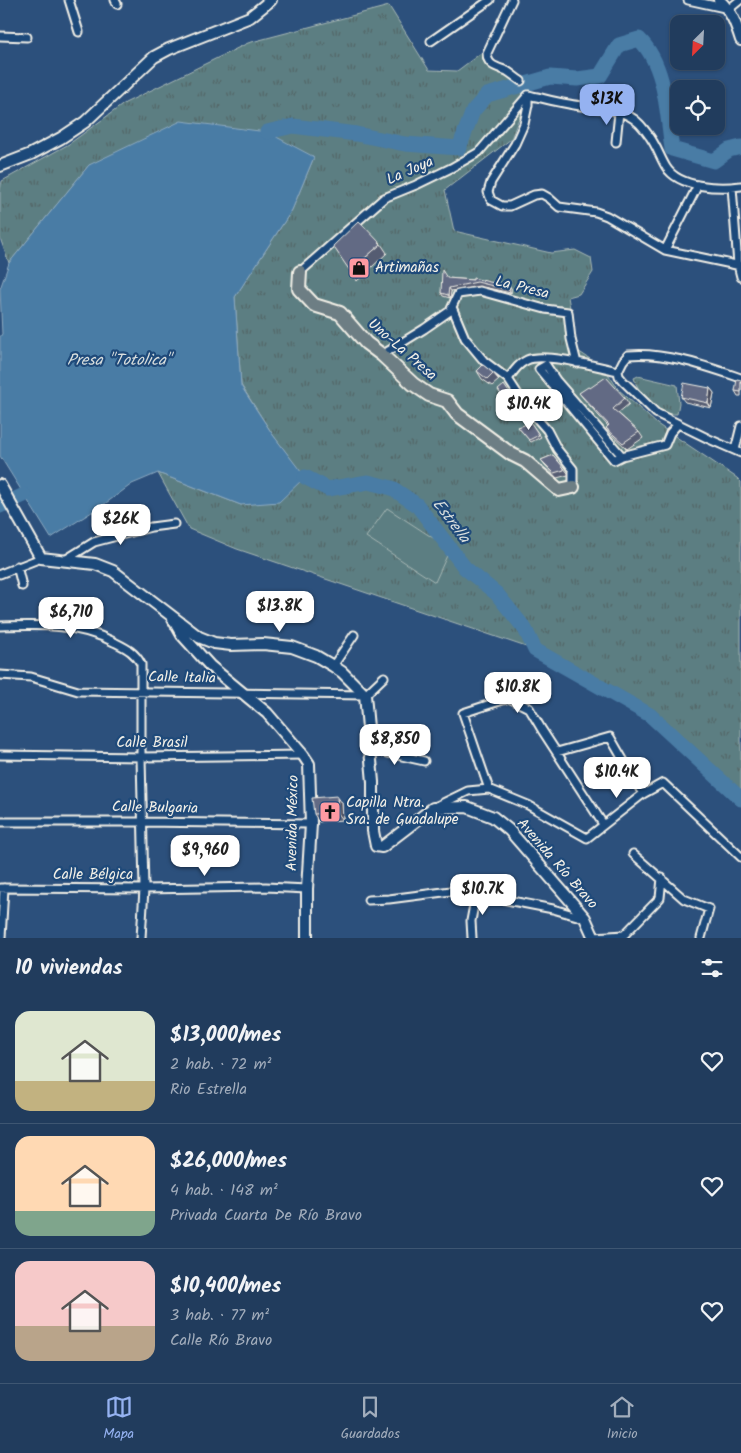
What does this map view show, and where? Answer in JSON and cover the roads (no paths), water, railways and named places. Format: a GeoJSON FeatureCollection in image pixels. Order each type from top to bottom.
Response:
{"type":"FeatureCollection","features":[{"type":"Feature","properties":{"kind":"highway","name":"Uno-La Presa"},"geometry":{"type":"LineString","coordinates":[[300,272],[299,289],[314,305],[340,313],[366,343],[382,354],[413,384],[429,395],[447,401],[457,414],[511,454],[525,461],[559,490],[573,486]]}},
{"type":"Feature","properties":{"kind":"street"},"geometry":{"type":"LineString","coordinates":[[69,0],[79,32]]}},
{"type":"Feature","properties":{"kind":"street"},"geometry":{"type":"LineString","coordinates":[[0,166],[31,154],[61,138],[85,122],[154,57],[169,49],[250,17],[271,0]]}},
{"type":"Feature","properties":{"kind":"street"},"geometry":{"type":"LineString","coordinates":[[431,40],[490,0]]}},
{"type":"Feature","properties":{"kind":"street"},"geometry":{"type":"LineString","coordinates":[[512,0],[487,53],[487,60],[491,65],[509,72],[521,81]]}},
{"type":"Feature","properties":{"kind":"street"},"geometry":{"type":"LineString","coordinates":[[688,0],[729,9]]}},
{"type":"Feature","properties":{"kind":"street"},"geometry":{"type":"LineString","coordinates":[[719,0],[729,9],[741,40]]}},
{"type":"Feature","properties":{"kind":"street"},"geometry":{"type":"LineString","coordinates":[[729,9],[740,0]]}},
{"type":"Feature","properties":{"kind":"street"},"geometry":{"type":"LineString","coordinates":[[0,36],[27,37]]}},
{"type":"Feature","properties":{"kind":"street"},"geometry":{"type":"LineString","coordinates":[[740,265],[665,250],[607,216],[596,212],[559,207],[542,194],[534,195],[510,206],[502,206],[491,200],[488,192],[491,182],[515,144],[524,124],[528,95],[568,104],[619,112],[629,116],[639,122],[658,150],[667,169],[676,177],[698,185],[741,186]]}},
{"type":"Feature","properties":{"kind":"street","name":"La Joya"},"geometry":{"type":"LineString","coordinates":[[300,272],[384,198],[416,185],[479,152],[528,95]]}},
{"type":"Feature","properties":{"kind":"street"},"geometry":{"type":"LineString","coordinates":[[616,142],[619,112]]}},
{"type":"Feature","properties":{"kind":"street"},"geometry":{"type":"LineString","coordinates":[[665,250],[698,185]]}},
{"type":"Feature","properties":{"kind":"street"},"geometry":{"type":"LineString","coordinates":[[732,187],[741,277]]}},
{"type":"Feature","properties":{"kind":"street","name":"La Presa"},"geometry":{"type":"LineString","coordinates":[[382,354],[450,311],[458,294],[480,291],[545,309],[568,312],[571,339],[577,363]]}},
{"type":"Feature","properties":{"kind":"street"},"geometry":{"type":"LineString","coordinates":[[452,308],[465,338],[484,362],[508,379],[525,405],[548,430],[557,450],[573,469],[573,486]]}},
{"type":"Feature","properties":{"kind":"street"},"geometry":{"type":"LineString","coordinates":[[741,378],[692,363],[661,356],[636,354],[628,355],[618,371],[623,381],[656,413],[738,452],[741,426]]}},
{"type":"Feature","properties":{"kind":"street"},"geometry":{"type":"LineString","coordinates":[[508,379],[518,366],[529,359],[547,357],[618,371]]}},
{"type":"Feature","properties":{"kind":"street"},"geometry":{"type":"LineString","coordinates":[[622,456],[556,380],[546,365],[539,369],[614,460],[622,456],[665,445],[670,432],[678,424]]}},
{"type":"Feature","properties":{"kind":"street"},"geometry":{"type":"LineString","coordinates":[[0,486],[42,558]]}},
{"type":"Feature","properties":{"kind":"street"},"geometry":{"type":"LineString","coordinates":[[65,560],[94,542],[151,527],[174,524]]}},
{"type":"Feature","properties":{"kind":"street"},"geometry":{"type":"LineString","coordinates":[[1,572],[42,558],[95,564],[113,571],[198,636],[214,643],[231,646],[263,644],[292,647],[316,656],[342,672],[365,695],[373,782],[373,831],[376,846],[382,847],[433,808],[468,791],[489,789],[528,805],[587,838],[643,794],[663,783],[741,858]]}},
{"type":"Feature","properties":{"kind":"street"},"geometry":{"type":"LineString","coordinates":[[17,566],[22,586]]}},
{"type":"Feature","properties":{"kind":"street","name":"Avenida México"},"geometry":{"type":"LineString","coordinates":[[171,615],[182,635],[210,666],[267,712],[309,764],[311,824],[307,889],[308,938]]}},
{"type":"Feature","properties":{"kind":"street"},"geometry":{"type":"LineString","coordinates":[[0,626],[45,625],[80,628],[108,639],[133,652],[141,664],[144,889],[141,938]]}},
{"type":"Feature","properties":{"kind":"street"},"geometry":{"type":"LineString","coordinates":[[333,666],[354,635]]}},
{"type":"Feature","properties":{"kind":"street","name":"Calle Italia"},"geometry":{"type":"LineString","coordinates":[[0,675],[31,677],[78,691],[365,695]]}},
{"type":"Feature","properties":{"kind":"street"},"geometry":{"type":"LineString","coordinates":[[365,695],[384,677]]}},
{"type":"Feature","properties":{"kind":"street"},"geometry":{"type":"LineString","coordinates":[[489,789],[463,713],[509,698],[529,708],[603,824]]}},
{"type":"Feature","properties":{"kind":"street"},"geometry":{"type":"LineString","coordinates":[[557,752],[610,737],[643,794]]}},
{"type":"Feature","properties":{"kind":"street"},"geometry":{"type":"LineString","coordinates":[[370,750],[424,761]]}},
{"type":"Feature","properties":{"kind":"street","name":"Calle Brasil"},"geometry":{"type":"LineString","coordinates":[[0,755],[141,757],[303,755]]}},
{"type":"Feature","properties":{"kind":"street","name":"Avenida Río Bravo"},"geometry":{"type":"LineString","coordinates":[[433,808],[467,807],[493,817],[509,830],[585,918],[594,938]]}},
{"type":"Feature","properties":{"kind":"street","name":"Calle Bulgaria"},"geometry":{"type":"LineString","coordinates":[[0,822],[311,824]]}},
{"type":"Feature","properties":{"kind":"street"},"geometry":{"type":"LineString","coordinates":[[633,854],[684,899],[709,908],[701,938]]}},
{"type":"Feature","properties":{"kind":"street"},"geometry":{"type":"LineString","coordinates":[[594,938],[624,935],[660,898],[662,878]]}},
{"type":"Feature","properties":{"kind":"street","name":"Calle Bélgica"},"geometry":{"type":"LineString","coordinates":[[2,888],[144,889],[266,887],[307,889]]}},
{"type":"Feature","properties":{"kind":"street"},"geometry":{"type":"LineString","coordinates":[[1,938],[2,888]]}},
{"type":"Feature","properties":{"kind":"street"},"geometry":{"type":"LineString","coordinates":[[368,900],[451,891],[553,908],[585,918]]}},
{"type":"Feature","properties":{"kind":"street"},"geometry":{"type":"LineString","coordinates":[[472,938],[471,921],[476,894]]}},
{"type":"Feature","properties":{"kind":"water","name":"Presa \"Totolica\""},"geometry":{"type":"Polygon","coordinates":[[[181,121],[267,132],[314,157],[292,210],[235,297],[241,386],[273,435],[305,477],[279,502],[241,505],[158,473],[132,484],[51,538],[0,456],[0,337],[2,334],[0,289],[9,263],[89,165],[181,121]]]}},
{"type":"Feature","properties":{"kind":"waterway"},"geometry":{"type":"LineString","coordinates":[[267,132],[293,126],[356,134],[405,144],[459,148],[473,111],[487,95],[550,77],[577,79],[600,76],[619,45],[639,39],[655,62],[660,76],[664,91],[672,149],[714,161],[729,150],[741,147]]}},
{"type":"Feature","properties":{"kind":"waterway","name":"Estrella"},"geometry":{"type":"LineString","coordinates":[[305,477],[328,489],[368,482],[392,488],[417,505],[465,568],[497,594],[525,629],[535,650],[650,715],[741,799]]}},
{"type":"Feature","properties":{"kind":"waterway"},"geometry":{"type":"LineString","coordinates":[[0,506],[24,495]]}},
{"type":"Feature","properties":{"kind":"place","name":"Artimañas"},"geometry":{"type":"Point","coordinates":[359,268]}},
{"type":"Feature","properties":{"kind":"place","name":"Capilla Ntra. Sra. de Guadalupe"},"geometry":{"type":"Point","coordinates":[330,812]}}]}
